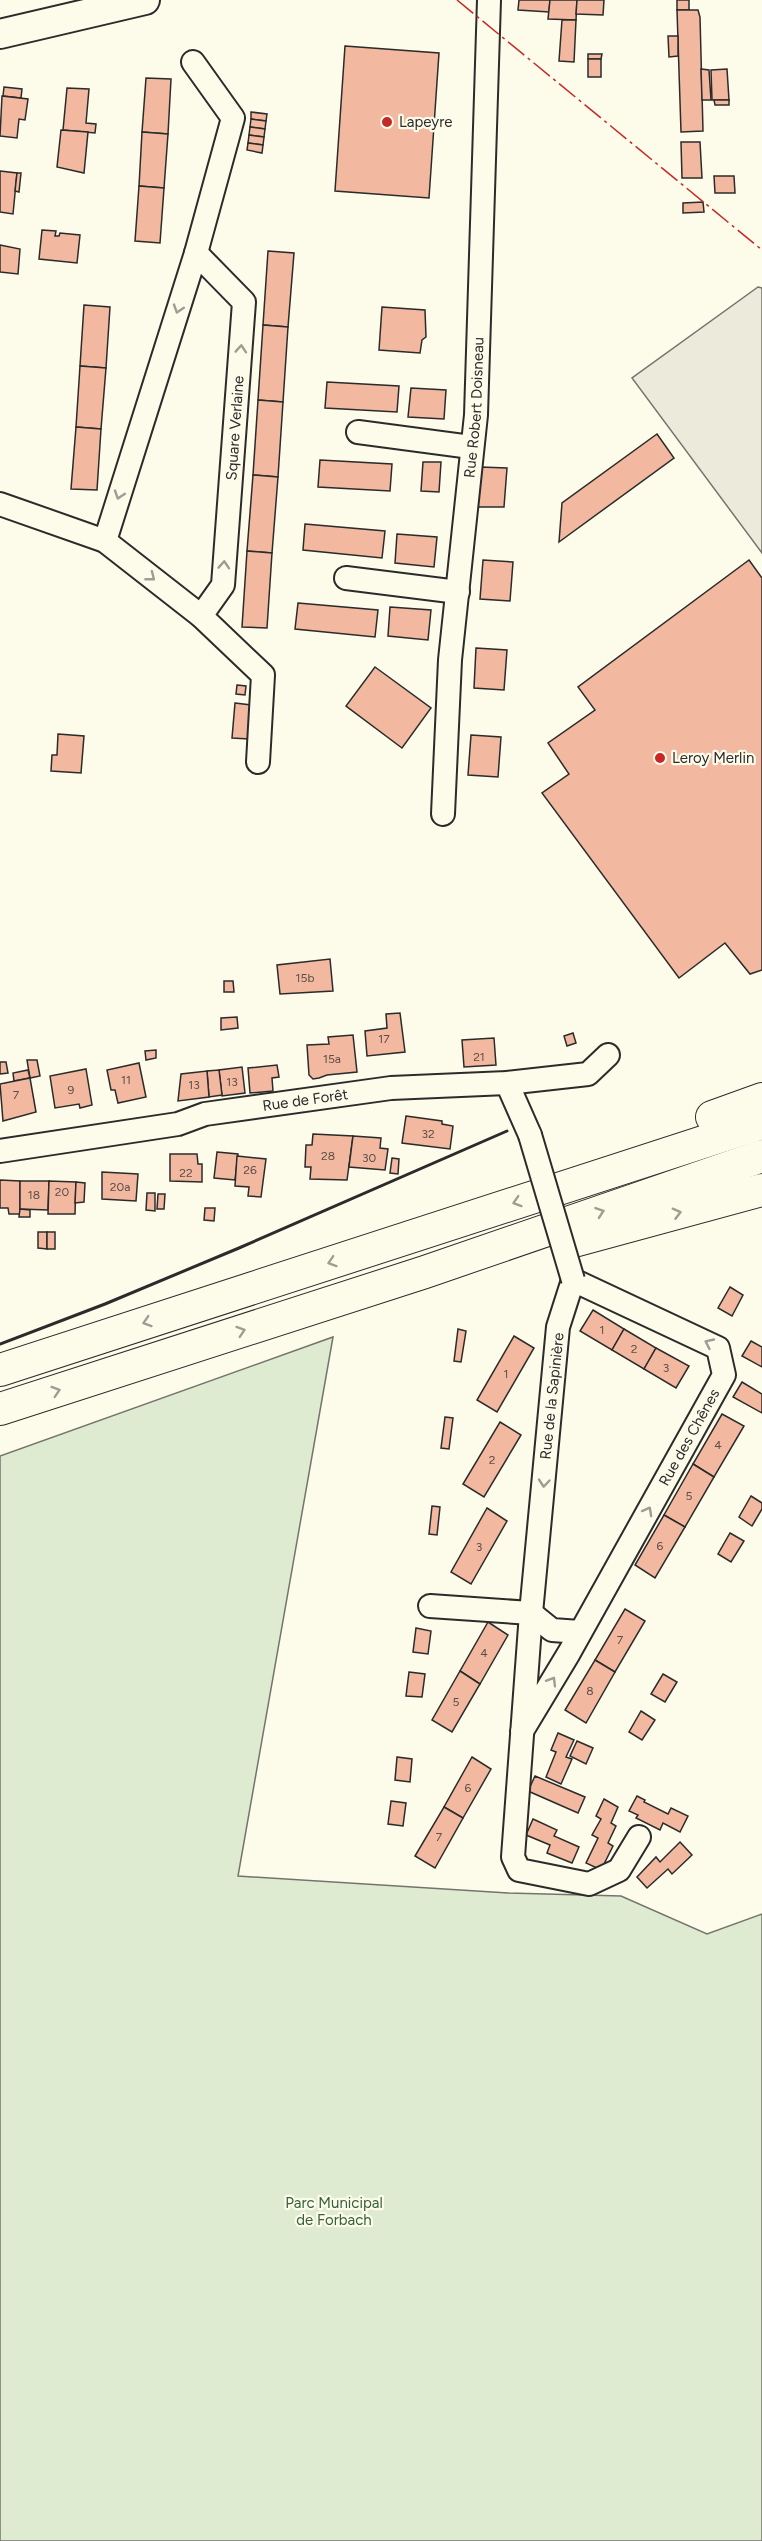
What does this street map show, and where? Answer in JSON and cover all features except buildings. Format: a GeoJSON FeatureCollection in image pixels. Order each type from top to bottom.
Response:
{"type":"FeatureCollection","features":[{"type":"Feature","properties":{"kind":"highway"},"geometry":{"type":"LineString","coordinates":[[573,1183],[676,1131],[762,1099]]}},
{"type":"Feature","properties":{"kind":"highway"},"geometry":{"type":"LineString","coordinates":[[0,1370],[762,1123]]}},
{"type":"Feature","properties":{"kind":"highway"},"geometry":{"type":"LineString","coordinates":[[0,1409],[425,1272],[762,1156]]}},
{"type":"Feature","properties":{"kind":"highway"},"geometry":{"type":"LineString","coordinates":[[425,1272],[539,1250],[762,1190]]}},
{"type":"Feature","properties":{"kind":"main road"},"geometry":{"type":"LineString","coordinates":[[0,34],[70,9],[145,0]]}},
{"type":"Feature","properties":{"kind":"street","name":"Rue Robert Doisneau"},"geometry":{"type":"LineString","coordinates":[[443,814],[450,660],[471,447],[477,415],[489,0]]}},
{"type":"Feature","properties":{"kind":"street"},"geometry":{"type":"LineString","coordinates":[[105,541],[196,253],[233,118],[193,62]]}},
{"type":"Feature","properties":{"kind":"street","name":"Square Verlaine"},"geometry":{"type":"LineString","coordinates":[[196,253],[244,302],[223,585],[201,616]]}},
{"type":"Feature","properties":{"kind":"street"},"geometry":{"type":"LineString","coordinates":[[358,432],[471,447]]}},
{"type":"Feature","properties":{"kind":"street"},"geometry":{"type":"LineString","coordinates":[[0,504],[105,541],[201,616],[263,675],[258,762]]}},
{"type":"Feature","properties":{"kind":"street"},"geometry":{"type":"LineString","coordinates":[[346,578],[458,592]]}},
{"type":"Feature","properties":{"kind":"street","name":"Rue de Forêt"},"geometry":{"type":"LineString","coordinates":[[0,1151],[178,1124],[205,1114],[391,1088],[507,1083],[588,1074],[608,1055]]}},
{"type":"Feature","properties":{"kind":"street"},"geometry":{"type":"LineString","coordinates":[[507,1083],[530,1135],[573,1280]]}},
{"type":"Feature","properties":{"kind":"street","name":"Rue de la Sapinière"},"geometry":{"type":"LineString","coordinates":[[573,1280],[558,1327],[531,1613],[513,1857],[519,1870],[589,1884],[619,1870],[639,1837]]}},
{"type":"Feature","properties":{"kind":"street","name":"Rue des Chênes"},"geometry":{"type":"LineString","coordinates":[[522,1731],[569,1653],[724,1375],[718,1348],[573,1280]]}},
{"type":"Feature","properties":{"kind":"street"},"geometry":{"type":"LineString","coordinates":[[430,1606],[531,1613],[552,1630],[580,1632]]}},
{"type":"Feature","properties":{"kind":"green space","name":"Parc Municipal de Forbach"},"geometry":{"type":"Polygon","coordinates":[[[333,1337],[238,1876],[508,1893],[621,1896],[707,1934],[762,1914],[762,2541],[0,2541],[0,1456],[333,1337]]]}},
{"type":"Feature","properties":{"kind":"shaded area"},"geometry":{"type":"Polygon","coordinates":[[[758,287],[762,288],[762,553],[632,378],[758,287]]]}},
{"type":"Feature","properties":{"kind":"wall"},"geometry":{"type":"LineString","coordinates":[[0,1344],[105,1304],[239,1248],[507,1131]]}},
{"type":"Feature","properties":{"kind":"power"},"geometry":{"type":"LineString","coordinates":[[457,0],[762,250]]}},
{"type":"Feature","properties":{"kind":"place","name":"Lapeyre"},"geometry":{"type":"Point","coordinates":[387,122]}},
{"type":"Feature","properties":{"kind":"place","name":"Leroy Merlin"},"geometry":{"type":"Point","coordinates":[660,758]}}]}
